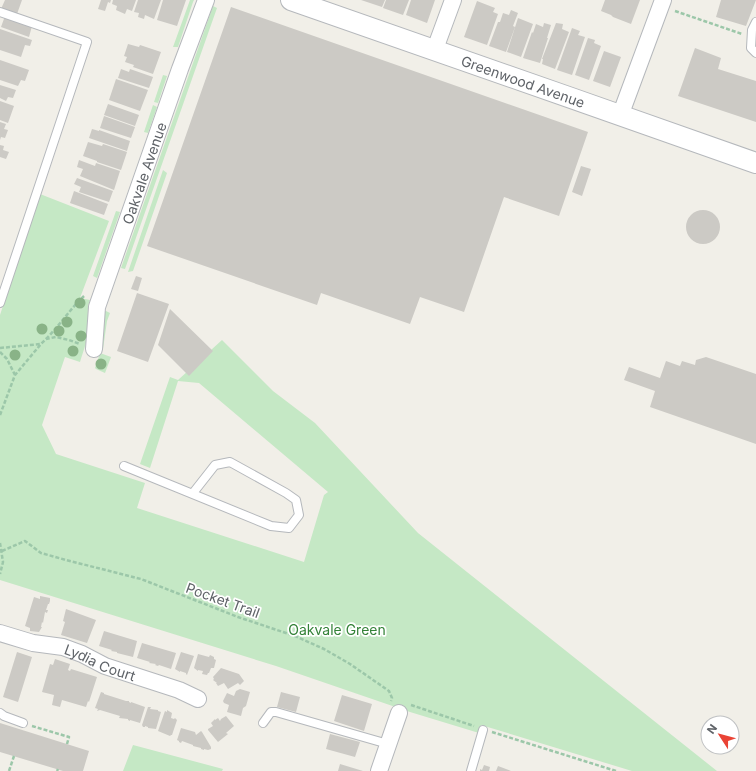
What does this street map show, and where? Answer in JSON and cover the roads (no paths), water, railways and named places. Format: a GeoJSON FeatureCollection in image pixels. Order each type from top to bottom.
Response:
{"type":"FeatureCollection","features":[{"type":"Feature","properties":{"kind":"street","name":"Oakvale Avenue"},"geometry":{"type":"LineString","coordinates":[[88,347],[102,292],[180,69],[206,0]]}},
{"type":"Feature","properties":{"kind":"street","name":"Greenwood Avenue"},"geometry":{"type":"LineString","coordinates":[[291,0],[435,49],[620,116],[756,163]]}},
{"type":"Feature","properties":{"kind":"street"},"geometry":{"type":"LineString","coordinates":[[435,49],[453,0]]}},
{"type":"Feature","properties":{"kind":"street"},"geometry":{"type":"LineString","coordinates":[[620,116],[669,5]]}},
{"type":"Feature","properties":{"kind":"street","name":"Lydia Court"},"geometry":{"type":"LineString","coordinates":[[0,633],[34,643],[63,647],[82,654],[105,666],[179,690],[198,699]]}},
{"type":"Feature","properties":{"kind":"street"},"geometry":{"type":"LineString","coordinates":[[379,771],[388,744],[397,703]]}},
{"type":"Feature","properties":{"kind":"lane"},"geometry":{"type":"LineString","coordinates":[[0,12],[87,42],[0,303]]}},
{"type":"Feature","properties":{"kind":"lane"},"geometry":{"type":"LineString","coordinates":[[756,22],[752,30],[751,48],[756,53]]}},
{"type":"Feature","properties":{"kind":"lane"},"geometry":{"type":"LineString","coordinates":[[124,466],[271,526],[289,528],[299,515],[296,500],[230,462],[215,465],[193,493]]}},
{"type":"Feature","properties":{"kind":"lane"},"geometry":{"type":"LineString","coordinates":[[262,723],[271,712],[276,712],[388,744]]}},
{"type":"Feature","properties":{"kind":"lane"},"geometry":{"type":"LineString","coordinates":[[0,713],[4,716],[23,722]]}},
{"type":"Feature","properties":{"kind":"lane"},"geometry":{"type":"LineString","coordinates":[[471,771],[483,730]]}},
{"type":"Feature","properties":{"kind":"park label","name":"Oakvale Green"},"geometry":{"type":"Point","coordinates":[337,629]}}]}
